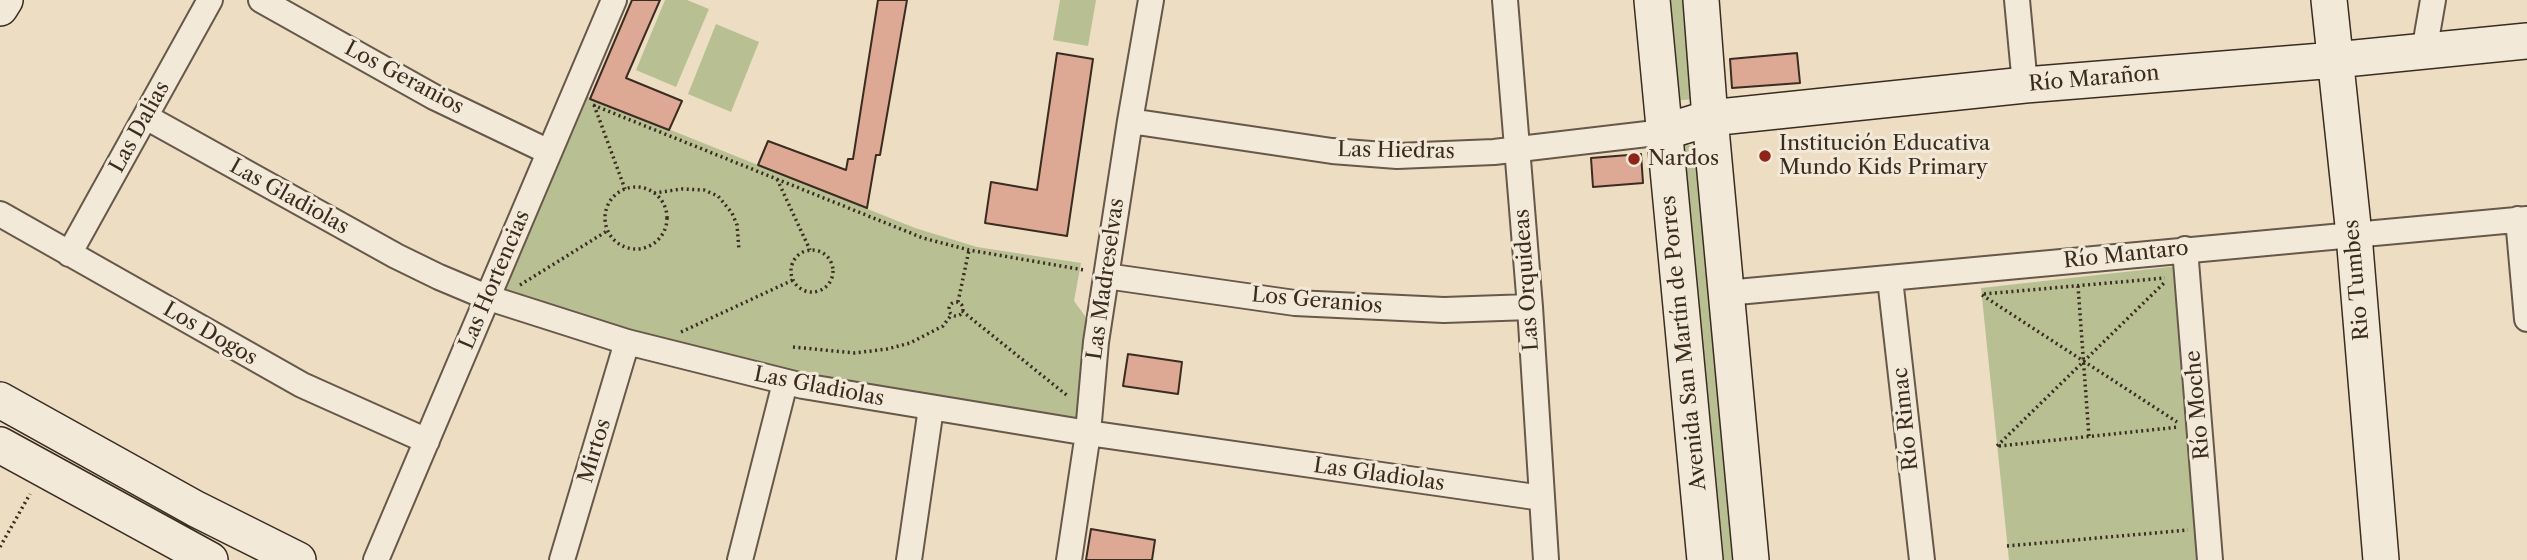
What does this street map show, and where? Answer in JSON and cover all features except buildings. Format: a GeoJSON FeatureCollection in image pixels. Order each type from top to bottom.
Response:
{"type":"FeatureCollection","features":[{"type":"Feature","properties":{"kind":"main road"},"geometry":{"type":"LineString","coordinates":[[0,8],[4,0]]}},
{"type":"Feature","properties":{"kind":"main road","name":"Avenida San Martín de Porres"},"geometry":{"type":"LineString","coordinates":[[1652,0],[1705,560]]}},
{"type":"Feature","properties":{"kind":"main road"},"geometry":{"type":"LineString","coordinates":[[1701,0],[1751,560]]}},
{"type":"Feature","properties":{"kind":"main road","name":"Rio Tumbes"},"geometry":{"type":"LineString","coordinates":[[2329,0],[2354,235],[2381,560]]}},
{"type":"Feature","properties":{"kind":"main road","name":"Río Marañon"},"geometry":{"type":"LineString","coordinates":[[1664,132],[1710,118],[2025,85],[2335,60],[2527,41]]}},
{"type":"Feature","properties":{"kind":"main road"},"geometry":{"type":"LineString","coordinates":[[0,400],[196,509],[298,560]]}},
{"type":"Feature","properties":{"kind":"main road"},"geometry":{"type":"LineString","coordinates":[[0,445],[210,560]]}},
{"type":"Feature","properties":{"kind":"street","name":"Las Dalias"},"geometry":{"type":"LineString","coordinates":[[69,254],[210,0]]}},
{"type":"Feature","properties":{"kind":"street","name":"Los Geranios"},"geometry":{"type":"LineString","coordinates":[[261,0],[434,97],[549,152]]}},
{"type":"Feature","properties":{"kind":"street","name":"Las Madreselvas"},"geometry":{"type":"LineString","coordinates":[[1069,560],[1089,424],[1096,342],[1151,0]]}},
{"type":"Feature","properties":{"kind":"street","name":"Las Orquideas"},"geometry":{"type":"LineString","coordinates":[[1505,0],[1530,307],[1546,560]]}},
{"type":"Feature","properties":{"kind":"street"},"geometry":{"type":"LineString","coordinates":[[2017,0],[2025,85]]}},
{"type":"Feature","properties":{"kind":"street"},"geometry":{"type":"LineString","coordinates":[[2424,52],[2433,0]]}},
{"type":"Feature","properties":{"kind":"street","name":"Las Hortencias"},"geometry":{"type":"LineString","coordinates":[[376,560],[427,441],[500,294],[549,152],[605,3]]}},
{"type":"Feature","properties":{"kind":"street","name":"Las Gladiolas"},"geometry":{"type":"LineString","coordinates":[[146,117],[396,257],[627,342],[785,383],[931,408],[1089,424],[1542,498]]}},
{"type":"Feature","properties":{"kind":"street","name":"Las Hiedras"},"geometry":{"type":"LineString","coordinates":[[1130,121],[1332,151],[1397,156],[1517,149],[1664,132]]}},
{"type":"Feature","properties":{"kind":"street","name":"Los Dogos"},"geometry":{"type":"LineString","coordinates":[[0,214],[302,385],[427,441]]}},
{"type":"Feature","properties":{"kind":"street"},"geometry":{"type":"LineString","coordinates":[[2523,219],[2527,319]]}},
{"type":"Feature","properties":{"kind":"street","name":"Río Mantaro"},"geometry":{"type":"LineString","coordinates":[[1726,293],[2523,219]]}},
{"type":"Feature","properties":{"kind":"street","name":"Río Moche"},"geometry":{"type":"LineString","coordinates":[[2185,249],[2210,560]]}},
{"type":"Feature","properties":{"kind":"street","name":"Los Geranios"},"geometry":{"type":"LineString","coordinates":[[1106,276],[1295,303],[1444,310],[1530,307]]}},
{"type":"Feature","properties":{"kind":"street","name":"Río Rimac"},"geometry":{"type":"LineString","coordinates":[[1890,279],[1922,560]]}},
{"type":"Feature","properties":{"kind":"street","name":"Mirtos"},"geometry":{"type":"LineString","coordinates":[[562,560],[627,342]]}},
{"type":"Feature","properties":{"kind":"street"},"geometry":{"type":"LineString","coordinates":[[740,560],[785,383]]}},
{"type":"Feature","properties":{"kind":"street"},"geometry":{"type":"LineString","coordinates":[[909,560],[931,408]]}},
{"type":"Feature","properties":{"kind":"path"},"geometry":{"type":"LineString","coordinates":[[587,103],[923,238],[969,250],[1076,268],[1106,276]]}},
{"type":"Feature","properties":{"kind":"path"},"geometry":{"type":"LineString","coordinates":[[594,105],[625,189]]}},
{"type":"Feature","properties":{"kind":"path"},"geometry":{"type":"LineString","coordinates":[[777,178],[810,250]]}},
{"type":"Feature","properties":{"kind":"path"},"geometry":{"type":"LineString","coordinates":[[654,193],[661,200],[667,219],[663,234],[648,247],[629,249],[620,245],[607,231],[605,222],[608,203],[614,195],[635,187],[654,193],[682,189],[704,190],[718,196],[732,213],[737,225],[739,250]]}},
{"type":"Feature","properties":{"kind":"path"},"geometry":{"type":"LineString","coordinates":[[500,294],[607,231]]}},
{"type":"Feature","properties":{"kind":"path"},"geometry":{"type":"LineString","coordinates":[[810,250],[822,252],[829,258],[833,274],[830,282],[816,292],[801,289],[793,280],[790,269],[797,256],[810,250]]}},
{"type":"Feature","properties":{"kind":"path"},"geometry":{"type":"LineString","coordinates":[[958,302],[969,250]]}},
{"type":"Feature","properties":{"kind":"path"},"geometry":{"type":"LineString","coordinates":[[2084,361],[1982,295],[2170,277],[2084,361],[1997,446],[2185,427],[2084,361]]}},
{"type":"Feature","properties":{"kind":"path"},"geometry":{"type":"LineString","coordinates":[[654,348],[672,336],[793,280]]}},
{"type":"Feature","properties":{"kind":"path"},"geometry":{"type":"LineString","coordinates":[[2078,286],[2090,437]]}},
{"type":"Feature","properties":{"kind":"path"},"geometry":{"type":"LineString","coordinates":[[958,302],[962,305],[962,312],[1089,424]]}},
{"type":"Feature","properties":{"kind":"path"},"geometry":{"type":"LineString","coordinates":[[952,314],[950,306],[958,302]]}},
{"type":"Feature","properties":{"kind":"path"},"geometry":{"type":"LineString","coordinates":[[952,314],[957,316],[962,312]]}},
{"type":"Feature","properties":{"kind":"path"},"geometry":{"type":"LineString","coordinates":[[793,347],[855,353],[887,349],[910,343],[943,326],[952,314]]}},
{"type":"Feature","properties":{"kind":"path"},"geometry":{"type":"LineString","coordinates":[[0,547],[33,488]]}},
{"type":"Feature","properties":{"kind":"path"},"geometry":{"type":"LineString","coordinates":[[2007,546],[2193,529]]}},
{"type":"Feature","properties":{"kind":"green space"},"geometry":{"type":"Polygon","coordinates":[[[665,0],[687,0],[709,9],[676,87],[636,70],[665,0]]]}},
{"type":"Feature","properties":{"kind":"green space"},"geometry":{"type":"Polygon","coordinates":[[[1060,0],[1096,0],[1088,46],[1053,40],[1060,0]]]}},
{"type":"Feature","properties":{"kind":"green space"},"geometry":{"type":"Polygon","coordinates":[[[1661,0],[1687,0],[1696,99],[1670,101],[1661,0]]]}},
{"type":"Feature","properties":{"kind":"green space"},"geometry":{"type":"Polygon","coordinates":[[[716,24],[759,42],[731,112],[688,94],[716,24]]]}},
{"type":"Feature","properties":{"kind":"green space"},"geometry":{"type":"Polygon","coordinates":[[[586,96],[915,228],[977,247],[1081,263],[1074,301],[1093,327],[1081,422],[788,369],[614,329],[500,292],[586,96]]]}},
{"type":"Feature","properties":{"kind":"green space"},"geometry":{"type":"Polygon","coordinates":[[[1686,144],[1701,150],[1736,560],[1711,560],[1675,148],[1686,144]]]}},
{"type":"Feature","properties":{"kind":"green space"},"geometry":{"type":"Polygon","coordinates":[[[2178,266],[2202,560],[2009,560],[1981,288],[2178,266]]]}},
{"type":"Feature","properties":{"kind":"place","name":"Institución Educativa Mundo Kids Primary"},"geometry":{"type":"Point","coordinates":[1765,156]}},
{"type":"Feature","properties":{"kind":"place","name":"Nardos"},"geometry":{"type":"Point","coordinates":[1634,159]}}]}
